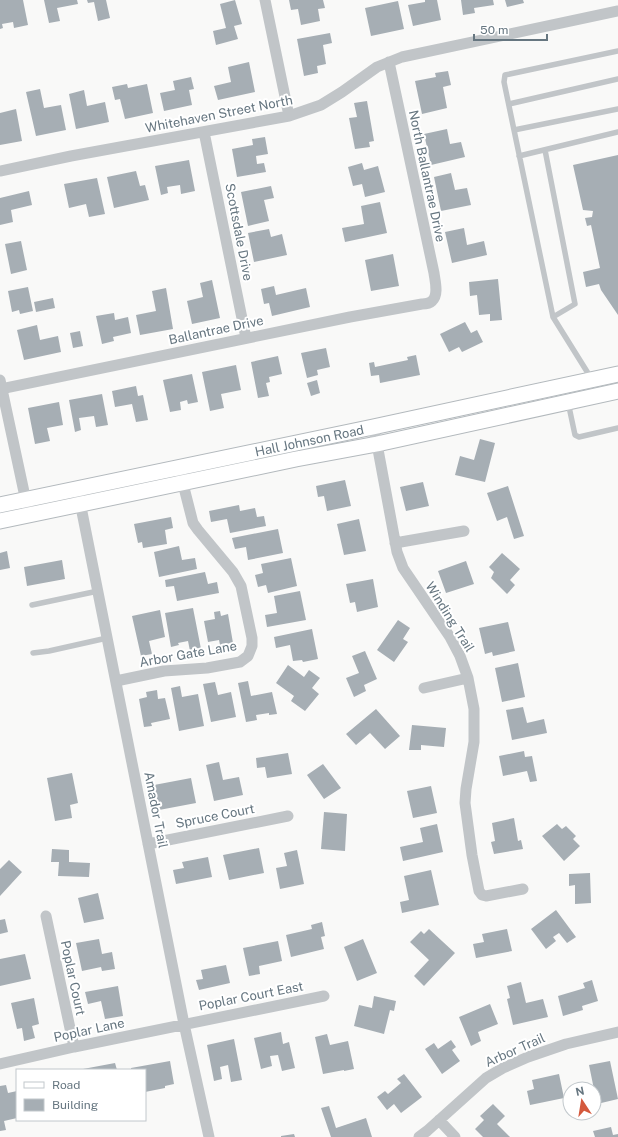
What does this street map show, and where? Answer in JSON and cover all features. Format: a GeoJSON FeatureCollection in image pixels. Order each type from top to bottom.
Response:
{"type":"FeatureCollection","features":[{"type":"Feature","properties":{"kind":"main road","name":"Hall Johnson Road"},"geometry":{"type":"LineString","coordinates":[[0,505],[618,374]]}},
{"type":"Feature","properties":{"kind":"main road"},"geometry":{"type":"LineString","coordinates":[[592,380],[596,396]]}},
{"type":"Feature","properties":{"kind":"main road","name":"Hall Johnson Road"},"geometry":{"type":"LineString","coordinates":[[0,521],[296,459],[377,444],[618,391]]}},
{"type":"Feature","properties":{"kind":"street"},"geometry":{"type":"LineString","coordinates":[[265,0],[289,116]]}},
{"type":"Feature","properties":{"kind":"street","name":"Whitehaven Street North"},"geometry":{"type":"LineString","coordinates":[[0,171],[71,156],[289,116],[322,105],[377,67],[402,57],[618,11]]}},
{"type":"Feature","properties":{"kind":"street","name":"North Ballantrae Drive"},"geometry":{"type":"LineString","coordinates":[[389,62],[434,273],[436,292],[435,297]]}},
{"type":"Feature","properties":{"kind":"street","name":"Scottsdale Drive"},"geometry":{"type":"LineString","coordinates":[[204,132],[246,338]]}},
{"type":"Feature","properties":{"kind":"street","name":"Ballantrae Drive"},"geometry":{"type":"LineString","coordinates":[[1,386],[432,302],[435,297]]}},
{"type":"Feature","properties":{"kind":"street"},"geometry":{"type":"LineString","coordinates":[[1,386],[28,515]]}},
{"type":"Feature","properties":{"kind":"street","name":"Winding Trail"},"geometry":{"type":"LineString","coordinates":[[373,427],[395,543],[403,568],[450,637],[460,656],[468,678],[474,709],[474,742],[465,803],[472,855],[479,891],[482,895],[486,896],[522,889]]}},
{"type":"Feature","properties":{"kind":"street","name":"Arbor Gate Lane"},"geometry":{"type":"LineString","coordinates":[[116,681],[164,671],[207,668],[240,662],[248,656],[251,651],[252,638],[241,586],[233,572],[198,530],[194,523],[179,468]]}},
{"type":"Feature","properties":{"kind":"street","name":"Amador Trail"},"geometry":{"type":"LineString","coordinates":[[77,489],[184,1024],[209,1137]]}},
{"type":"Feature","properties":{"kind":"street"},"geometry":{"type":"LineString","coordinates":[[395,543],[464,531]]}},
{"type":"Feature","properties":{"kind":"street"},"geometry":{"type":"LineString","coordinates":[[424,688],[468,678]]}},
{"type":"Feature","properties":{"kind":"street","name":"Spruce Court"},"geometry":{"type":"LineString","coordinates":[[148,844],[288,816]]}},
{"type":"Feature","properties":{"kind":"street","name":"Poplar Court"},"geometry":{"type":"LineString","coordinates":[[46,916],[74,1047]]}},
{"type":"Feature","properties":{"kind":"street","name":"Poplar Court East"},"geometry":{"type":"LineString","coordinates":[[184,1024],[324,996]]}},
{"type":"Feature","properties":{"kind":"street","name":"Poplar Lane"},"geometry":{"type":"LineString","coordinates":[[0,1064],[184,1024]]}},
{"type":"Feature","properties":{"kind":"street","name":"Arbor Trail"},"geometry":{"type":"LineString","coordinates":[[419,1137],[486,1078],[503,1068],[528,1057],[566,1044],[618,1032]]}},
{"type":"Feature","properties":{"kind":"street"},"geometry":{"type":"LineString","coordinates":[[439,1120],[455,1137]]}},
{"type":"Feature","properties":{"kind":"lane"},"geometry":{"type":"LineString","coordinates":[[592,380],[553,317],[504,82],[505,75],[618,51]]}},
{"type":"Feature","properties":{"kind":"lane"},"geometry":{"type":"LineString","coordinates":[[509,104],[618,79]]}},
{"type":"Feature","properties":{"kind":"lane"},"geometry":{"type":"LineString","coordinates":[[514,130],[618,109]]}},
{"type":"Feature","properties":{"kind":"lane"},"geometry":{"type":"LineString","coordinates":[[519,156],[618,132]]}},
{"type":"Feature","properties":{"kind":"lane"},"geometry":{"type":"LineString","coordinates":[[545,150],[575,304],[553,317]]}},
{"type":"Feature","properties":{"kind":"lane"},"geometry":{"type":"LineString","coordinates":[[568,402],[575,435],[579,437],[618,428]]}},
{"type":"Feature","properties":{"kind":"lane"},"geometry":{"type":"LineString","coordinates":[[32,605],[98,591]]}},
{"type":"Feature","properties":{"kind":"lane"},"geometry":{"type":"LineString","coordinates":[[33,653],[108,638]]}},
{"type":"Feature","properties":{"kind":"building"},"geometry":{"type":"Polygon","coordinates":[[[0,0],[23,0],[28,25],[14,28],[13,22],[2,24],[3,28],[0,29],[0,0]]]}},
{"type":"Feature","properties":{"kind":"building"},"geometry":{"type":"Polygon","coordinates":[[[44,0],[77,0],[78,4],[57,8],[60,21],[49,23],[44,0]]]}},
{"type":"Feature","properties":{"kind":"building"},"geometry":{"type":"Polygon","coordinates":[[[87,0],[106,0],[110,18],[98,21],[94,2],[88,3],[87,0]]]}},
{"type":"Feature","properties":{"kind":"building"},"geometry":{"type":"Polygon","coordinates":[[[235,0],[242,24],[234,26],[238,39],[216,45],[213,31],[226,28],[220,4],[235,0]]]}},
{"type":"Feature","properties":{"kind":"building"},"geometry":{"type":"Polygon","coordinates":[[[289,0],[323,0],[325,8],[318,9],[320,21],[301,25],[298,9],[291,10],[289,0]]]}},
{"type":"Feature","properties":{"kind":"building"},"geometry":{"type":"Polygon","coordinates":[[[425,0],[437,0],[441,20],[413,26],[408,5],[425,2],[425,0]]]}},
{"type":"Feature","properties":{"kind":"building"},"geometry":{"type":"Polygon","coordinates":[[[461,0],[493,0],[494,5],[474,8],[475,13],[463,15],[461,0]]]}},
{"type":"Feature","properties":{"kind":"building"},"geometry":{"type":"Polygon","coordinates":[[[505,0],[523,0],[524,3],[507,7],[505,0]]]}},
{"type":"Feature","properties":{"kind":"building"},"geometry":{"type":"Polygon","coordinates":[[[398,1],[404,29],[371,36],[365,8],[398,1]]]}},
{"type":"Feature","properties":{"kind":"building"},"geometry":{"type":"Polygon","coordinates":[[[330,33],[332,43],[323,45],[326,64],[317,66],[318,73],[304,76],[297,39],[330,33]]]}},
{"type":"Feature","properties":{"kind":"building"},"geometry":{"type":"Polygon","coordinates":[[[249,62],[255,92],[218,100],[214,86],[231,82],[228,67],[249,62]]]}},
{"type":"Feature","properties":{"kind":"building"},"geometry":{"type":"Polygon","coordinates":[[[448,71],[451,85],[443,87],[447,108],[422,114],[415,81],[436,77],[435,73],[448,71]]]}},
{"type":"Feature","properties":{"kind":"building"},"geometry":{"type":"Polygon","coordinates":[[[191,77],[194,89],[189,90],[192,105],[164,111],[160,93],[175,90],[173,81],[191,77]]]}},
{"type":"Feature","properties":{"kind":"building"},"geometry":{"type":"Polygon","coordinates":[[[127,84],[128,88],[147,84],[153,113],[125,119],[120,99],[115,100],[112,87],[127,84]]]}},
{"type":"Feature","properties":{"kind":"building"},"geometry":{"type":"Polygon","coordinates":[[[40,89],[44,108],[61,105],[66,130],[36,136],[26,92],[40,89]]]}},
{"type":"Feature","properties":{"kind":"building"},"geometry":{"type":"Polygon","coordinates":[[[84,90],[87,106],[105,102],[109,122],[76,129],[69,94],[84,90]]]}},
{"type":"Feature","properties":{"kind":"building"},"geometry":{"type":"Polygon","coordinates":[[[367,101],[374,141],[369,142],[370,147],[355,149],[349,118],[357,117],[354,103],[367,101]]]}},
{"type":"Feature","properties":{"kind":"building"},"geometry":{"type":"Polygon","coordinates":[[[16,109],[22,141],[0,145],[0,113],[16,109]]]}},
{"type":"Feature","properties":{"kind":"building"},"geometry":{"type":"Polygon","coordinates":[[[447,129],[450,144],[461,142],[465,157],[431,165],[424,134],[447,129]]]}},
{"type":"Feature","properties":{"kind":"building"},"geometry":{"type":"Polygon","coordinates":[[[265,137],[268,154],[256,156],[257,164],[264,163],[266,172],[237,177],[232,149],[253,145],[252,139],[265,137]]]}},
{"type":"Feature","properties":{"kind":"building"},"geometry":{"type":"Polygon","coordinates":[[[618,155],[618,315],[601,290],[599,284],[586,287],[583,272],[600,268],[591,225],[587,226],[585,218],[592,217],[593,211],[583,210],[573,165],[618,155]]]}},
{"type":"Feature","properties":{"kind":"building"},"geometry":{"type":"Polygon","coordinates":[[[189,160],[195,191],[181,194],[180,185],[167,187],[168,193],[161,195],[155,166],[189,160]]]}},
{"type":"Feature","properties":{"kind":"building"},"geometry":{"type":"Polygon","coordinates":[[[362,163],[364,170],[378,166],[385,192],[365,197],[362,184],[353,186],[348,167],[362,163]]]}},
{"type":"Feature","properties":{"kind":"building"},"geometry":{"type":"Polygon","coordinates":[[[136,171],[140,186],[145,185],[149,200],[114,208],[107,177],[136,171]]]}},
{"type":"Feature","properties":{"kind":"building"},"geometry":{"type":"Polygon","coordinates":[[[451,173],[455,190],[467,188],[471,205],[441,211],[434,177],[451,173]]]}},
{"type":"Feature","properties":{"kind":"building"},"geometry":{"type":"Polygon","coordinates":[[[97,178],[105,214],[89,217],[86,204],[69,208],[64,184],[97,178]]]}},
{"type":"Feature","properties":{"kind":"building"},"geometry":{"type":"Polygon","coordinates":[[[271,186],[274,198],[264,200],[269,221],[248,226],[241,192],[271,186]]]}},
{"type":"Feature","properties":{"kind":"building"},"geometry":{"type":"Polygon","coordinates":[[[29,191],[32,205],[11,210],[13,222],[0,225],[0,198],[29,191]]]}},
{"type":"Feature","properties":{"kind":"building"},"geometry":{"type":"Polygon","coordinates":[[[380,202],[387,233],[345,242],[342,228],[364,224],[361,206],[380,202]]]}},
{"type":"Feature","properties":{"kind":"building"},"geometry":{"type":"Polygon","coordinates":[[[464,228],[467,245],[484,241],[487,255],[452,263],[445,232],[464,228]]]}},
{"type":"Feature","properties":{"kind":"building"},"geometry":{"type":"Polygon","coordinates":[[[269,229],[271,237],[282,234],[287,255],[254,262],[248,233],[269,229]]]}},
{"type":"Feature","properties":{"kind":"building"},"geometry":{"type":"Polygon","coordinates":[[[21,241],[27,270],[11,274],[5,244],[21,241]]]}},
{"type":"Feature","properties":{"kind":"building"},"geometry":{"type":"Polygon","coordinates":[[[393,254],[399,286],[371,291],[365,260],[393,254]]]}},
{"type":"Feature","properties":{"kind":"building"},"geometry":{"type":"Polygon","coordinates":[[[498,279],[502,320],[490,321],[490,314],[479,315],[477,295],[470,296],[469,282],[498,279]]]}},
{"type":"Feature","properties":{"kind":"building"},"geometry":{"type":"Polygon","coordinates":[[[212,280],[220,318],[192,324],[187,301],[203,297],[200,283],[212,280]]]}},
{"type":"Feature","properties":{"kind":"building"},"geometry":{"type":"Polygon","coordinates":[[[274,286],[276,295],[306,288],[310,307],[272,316],[269,303],[264,304],[261,289],[274,286]]]}},
{"type":"Feature","properties":{"kind":"building"},"geometry":{"type":"Polygon","coordinates":[[[28,287],[33,311],[20,314],[19,310],[12,312],[8,291],[28,287]]]}},
{"type":"Feature","properties":{"kind":"building"},"geometry":{"type":"Polygon","coordinates":[[[166,288],[173,329],[140,335],[136,315],[156,311],[152,291],[166,288]]]}},
{"type":"Feature","properties":{"kind":"building"},"geometry":{"type":"Polygon","coordinates":[[[53,298],[55,308],[36,312],[34,302],[53,298]]]}},
{"type":"Feature","properties":{"kind":"building"},"geometry":{"type":"Polygon","coordinates":[[[114,313],[115,320],[128,317],[131,333],[113,337],[114,341],[102,344],[96,316],[114,313]]]}},
{"type":"Feature","properties":{"kind":"building"},"geometry":{"type":"Polygon","coordinates":[[[465,322],[471,333],[477,330],[483,342],[462,352],[459,347],[449,352],[440,334],[465,322]]]}},
{"type":"Feature","properties":{"kind":"building"},"geometry":{"type":"Polygon","coordinates":[[[37,325],[40,340],[58,336],[61,352],[24,360],[17,330],[37,325]]]}},
{"type":"Feature","properties":{"kind":"building"},"geometry":{"type":"Polygon","coordinates":[[[80,331],[83,346],[73,348],[70,333],[80,331]]]}},
{"type":"Feature","properties":{"kind":"building"},"geometry":{"type":"Polygon","coordinates":[[[326,348],[330,367],[317,370],[318,375],[307,378],[301,353],[326,348]]]}},
{"type":"Feature","properties":{"kind":"building"},"geometry":{"type":"Polygon","coordinates":[[[416,355],[420,375],[380,383],[379,375],[371,376],[369,363],[374,362],[375,367],[408,360],[407,357],[416,355]]]}},
{"type":"Feature","properties":{"kind":"building"},"geometry":{"type":"Polygon","coordinates":[[[278,356],[282,374],[269,377],[270,382],[266,383],[269,396],[258,398],[251,362],[278,356]]]}},
{"type":"Feature","properties":{"kind":"building"},"geometry":{"type":"Polygon","coordinates":[[[236,365],[241,390],[221,394],[224,408],[210,411],[202,372],[236,365]]]}},
{"type":"Feature","properties":{"kind":"building"},"geometry":{"type":"Polygon","coordinates":[[[192,374],[198,402],[188,404],[187,400],[180,402],[181,410],[170,412],[163,380],[192,374]]]}},
{"type":"Feature","properties":{"kind":"building"},"geometry":{"type":"Polygon","coordinates":[[[317,380],[320,393],[311,396],[307,383],[317,380]]]}},
{"type":"Feature","properties":{"kind":"building"},"geometry":{"type":"Polygon","coordinates":[[[136,386],[138,396],[143,395],[148,420],[136,422],[132,404],[115,407],[112,391],[136,386]]]}},
{"type":"Feature","properties":{"kind":"building"},"geometry":{"type":"Polygon","coordinates":[[[102,394],[108,425],[96,427],[94,416],[79,418],[81,430],[75,432],[69,400],[102,394]]]}},
{"type":"Feature","properties":{"kind":"building"},"geometry":{"type":"Polygon","coordinates":[[[59,402],[63,425],[47,428],[50,441],[35,444],[28,408],[59,402]]]}},
{"type":"Feature","properties":{"kind":"building"},"geometry":{"type":"Polygon","coordinates":[[[480,439],[495,443],[485,482],[455,475],[460,456],[474,460],[480,439]]]}},
{"type":"Feature","properties":{"kind":"building"},"geometry":{"type":"Polygon","coordinates":[[[345,480],[351,506],[327,511],[324,496],[318,497],[316,486],[345,480]]]}},
{"type":"Feature","properties":{"kind":"building"},"geometry":{"type":"Polygon","coordinates":[[[423,482],[429,506],[406,511],[400,487],[423,482]]]}},
{"type":"Feature","properties":{"kind":"building"},"geometry":{"type":"Polygon","coordinates":[[[508,486],[524,536],[514,539],[507,517],[497,521],[487,493],[508,486]]]}},
{"type":"Feature","properties":{"kind":"building"},"geometry":{"type":"Polygon","coordinates":[[[239,505],[240,511],[255,508],[257,517],[264,516],[266,526],[230,533],[227,519],[211,522],[209,511],[239,505]]]}},
{"type":"Feature","properties":{"kind":"building"},"geometry":{"type":"Polygon","coordinates":[[[171,517],[173,528],[165,530],[167,544],[143,548],[142,542],[138,543],[134,524],[171,517]]]}},
{"type":"Feature","properties":{"kind":"building"},"geometry":{"type":"Polygon","coordinates":[[[359,519],[366,551],[344,555],[337,524],[359,519]]]}},
{"type":"Feature","properties":{"kind":"building"},"geometry":{"type":"Polygon","coordinates":[[[278,529],[283,553],[248,560],[246,547],[235,549],[232,538],[278,529]]]}},
{"type":"Feature","properties":{"kind":"building"},"geometry":{"type":"Polygon","coordinates":[[[179,546],[182,560],[195,558],[197,569],[159,577],[154,552],[179,546]]]}},
{"type":"Feature","properties":{"kind":"building"},"geometry":{"type":"Polygon","coordinates":[[[7,551],[10,568],[0,570],[0,553],[7,551]]]}},
{"type":"Feature","properties":{"kind":"building"},"geometry":{"type":"Polygon","coordinates":[[[502,553],[520,569],[510,580],[515,585],[507,594],[491,578],[494,572],[489,567],[502,553]]]}},
{"type":"Feature","properties":{"kind":"building"},"geometry":{"type":"Polygon","coordinates":[[[291,558],[297,586],[268,593],[266,585],[258,587],[255,575],[263,573],[261,564],[291,558]]]}},
{"type":"Feature","properties":{"kind":"building"},"geometry":{"type":"Polygon","coordinates":[[[62,560],[65,579],[27,586],[24,567],[62,560]]]}},
{"type":"Feature","properties":{"kind":"building"},"geometry":{"type":"Polygon","coordinates":[[[466,561],[474,584],[446,593],[438,571],[466,561]]]}},
{"type":"Feature","properties":{"kind":"building"},"geometry":{"type":"Polygon","coordinates":[[[205,572],[208,584],[217,582],[219,593],[177,601],[174,586],[166,587],[165,580],[205,572]]]}},
{"type":"Feature","properties":{"kind":"building"},"geometry":{"type":"Polygon","coordinates":[[[373,579],[378,607],[357,612],[355,602],[350,603],[346,584],[373,579]]]}},
{"type":"Feature","properties":{"kind":"building"},"geometry":{"type":"Polygon","coordinates":[[[300,591],[306,620],[267,627],[265,615],[277,613],[274,596],[300,591]]]}},
{"type":"Feature","properties":{"kind":"building"},"geometry":{"type":"Polygon","coordinates":[[[193,608],[201,649],[190,651],[188,641],[178,643],[179,645],[171,647],[165,613],[193,608]]]}},
{"type":"Feature","properties":{"kind":"building"},"geometry":{"type":"Polygon","coordinates":[[[160,610],[165,637],[149,641],[152,654],[141,656],[132,616],[160,610]]]}},
{"type":"Feature","properties":{"kind":"building"},"geometry":{"type":"Polygon","coordinates":[[[220,611],[221,616],[228,614],[233,643],[220,645],[219,640],[208,642],[204,621],[215,619],[214,612],[220,611]]]}},
{"type":"Feature","properties":{"kind":"building"},"geometry":{"type":"Polygon","coordinates":[[[398,620],[410,628],[403,639],[408,642],[394,662],[377,650],[398,620]]]}},
{"type":"Feature","properties":{"kind":"building"},"geometry":{"type":"Polygon","coordinates":[[[508,622],[515,651],[493,656],[492,652],[485,654],[479,628],[508,622]]]}},
{"type":"Feature","properties":{"kind":"building"},"geometry":{"type":"Polygon","coordinates":[[[312,629],[318,659],[303,662],[302,660],[293,661],[290,645],[276,648],[274,637],[312,629]]]}},
{"type":"Feature","properties":{"kind":"building"},"geometry":{"type":"Polygon","coordinates":[[[365,651],[377,679],[364,685],[366,691],[354,697],[346,678],[359,673],[352,656],[365,651]]]}},
{"type":"Feature","properties":{"kind":"building"},"geometry":{"type":"Polygon","coordinates":[[[518,663],[525,697],[502,702],[495,668],[518,663]]]}},
{"type":"Feature","properties":{"kind":"building"},"geometry":{"type":"Polygon","coordinates":[[[288,665],[304,677],[309,670],[320,678],[312,688],[319,694],[305,711],[291,701],[294,696],[276,683],[288,665]]]}},
{"type":"Feature","properties":{"kind":"building"},"geometry":{"type":"Polygon","coordinates":[[[248,681],[251,696],[272,692],[277,714],[269,715],[269,713],[256,715],[257,720],[246,722],[238,683],[248,681]]]}},
{"type":"Feature","properties":{"kind":"building"},"geometry":{"type":"Polygon","coordinates":[[[215,682],[218,695],[231,692],[236,717],[211,722],[203,684],[215,682]]]}},
{"type":"Feature","properties":{"kind":"building"},"geometry":{"type":"Polygon","coordinates":[[[180,686],[182,697],[198,694],[204,726],[179,731],[171,688],[180,686]]]}},
{"type":"Feature","properties":{"kind":"building"},"geometry":{"type":"Polygon","coordinates":[[[157,690],[158,699],[165,698],[170,719],[151,723],[152,726],[144,727],[139,699],[147,697],[146,692],[157,690]]]}},
{"type":"Feature","properties":{"kind":"building"},"geometry":{"type":"Polygon","coordinates":[[[523,707],[527,723],[544,719],[547,733],[512,740],[506,710],[523,707]]]}},
{"type":"Feature","properties":{"kind":"building"},"geometry":{"type":"Polygon","coordinates":[[[376,709],[400,736],[385,749],[370,733],[356,745],[346,734],[376,709]]]}},
{"type":"Feature","properties":{"kind":"building"},"geometry":{"type":"Polygon","coordinates":[[[412,725],[446,728],[444,747],[421,745],[421,750],[409,750],[412,725]]]}},
{"type":"Feature","properties":{"kind":"building"},"geometry":{"type":"Polygon","coordinates":[[[524,751],[525,757],[532,756],[537,781],[530,782],[527,771],[503,776],[499,756],[524,751]]]}},
{"type":"Feature","properties":{"kind":"building"},"geometry":{"type":"Polygon","coordinates":[[[288,753],[292,774],[267,778],[265,767],[257,768],[256,758],[288,753]]]}},
{"type":"Feature","properties":{"kind":"building"},"geometry":{"type":"Polygon","coordinates":[[[219,762],[223,780],[239,777],[243,795],[214,801],[206,765],[219,762]]]}},
{"type":"Feature","properties":{"kind":"building"},"geometry":{"type":"Polygon","coordinates":[[[323,764],[341,788],[324,799],[307,775],[323,764]]]}},
{"type":"Feature","properties":{"kind":"building"},"geometry":{"type":"Polygon","coordinates":[[[72,773],[78,803],[70,805],[72,818],[55,821],[47,778],[72,773]]]}},
{"type":"Feature","properties":{"kind":"building"},"geometry":{"type":"Polygon","coordinates":[[[191,778],[196,803],[159,810],[154,785],[191,778]]]}},
{"type":"Feature","properties":{"kind":"building"},"geometry":{"type":"Polygon","coordinates":[[[431,786],[437,813],[413,818],[407,791],[431,786]]]}},
{"type":"Feature","properties":{"kind":"building"},"geometry":{"type":"Polygon","coordinates":[[[324,812],[347,814],[345,851],[321,849],[324,812]]]}},
{"type":"Feature","properties":{"kind":"building"},"geometry":{"type":"Polygon","coordinates":[[[514,818],[518,841],[521,840],[523,849],[494,854],[491,842],[495,841],[492,823],[514,818]]]}},
{"type":"Feature","properties":{"kind":"building"},"geometry":{"type":"Polygon","coordinates":[[[437,824],[443,852],[403,861],[400,847],[423,842],[420,828],[437,824]]]}},
{"type":"Feature","properties":{"kind":"building"},"geometry":{"type":"Polygon","coordinates":[[[557,824],[562,829],[566,826],[576,836],[573,839],[580,846],[564,861],[542,836],[557,824]]]}},
{"type":"Feature","properties":{"kind":"building"},"geometry":{"type":"Polygon","coordinates":[[[259,848],[264,873],[229,880],[223,855],[259,848]]]}},
{"type":"Feature","properties":{"kind":"building"},"geometry":{"type":"Polygon","coordinates":[[[52,849],[69,850],[69,862],[90,863],[89,877],[58,876],[59,862],[51,862],[52,849]]]}},
{"type":"Feature","properties":{"kind":"building"},"geometry":{"type":"Polygon","coordinates":[[[297,850],[304,884],[280,889],[276,868],[287,866],[284,853],[297,850]]]}},
{"type":"Feature","properties":{"kind":"building"},"geometry":{"type":"Polygon","coordinates":[[[208,857],[212,877],[176,884],[173,870],[184,868],[182,862],[208,857]]]}},
{"type":"Feature","properties":{"kind":"building"},"geometry":{"type":"Polygon","coordinates":[[[9,860],[22,872],[0,896],[0,869],[9,860]]]}},
{"type":"Feature","properties":{"kind":"building"},"geometry":{"type":"Polygon","coordinates":[[[431,870],[439,905],[402,913],[400,902],[409,900],[404,876],[431,870]]]}},
{"type":"Feature","properties":{"kind":"building"},"geometry":{"type":"Polygon","coordinates":[[[590,873],[591,903],[575,904],[575,885],[569,886],[569,874],[590,873]]]}},
{"type":"Feature","properties":{"kind":"building"},"geometry":{"type":"Polygon","coordinates":[[[98,893],[104,919],[84,923],[78,898],[98,893]]]}},
{"type":"Feature","properties":{"kind":"building"},"geometry":{"type":"Polygon","coordinates":[[[556,910],[576,937],[567,943],[559,933],[553,937],[556,941],[546,949],[531,929],[556,910]]]}},
{"type":"Feature","properties":{"kind":"building"},"geometry":{"type":"Polygon","coordinates":[[[5,919],[8,932],[0,934],[0,920],[5,919]]]}},
{"type":"Feature","properties":{"kind":"building"},"geometry":{"type":"Polygon","coordinates":[[[322,922],[325,936],[321,937],[324,949],[291,957],[286,935],[312,929],[311,925],[322,922]]]}},
{"type":"Feature","properties":{"kind":"building"},"geometry":{"type":"Polygon","coordinates":[[[429,929],[455,953],[424,986],[414,976],[429,960],[410,942],[421,931],[424,934],[429,929]]]}},
{"type":"Feature","properties":{"kind":"building"},"geometry":{"type":"Polygon","coordinates":[[[507,929],[512,951],[476,958],[473,944],[484,942],[482,934],[507,929]]]}},
{"type":"Feature","properties":{"kind":"building"},"geometry":{"type":"Polygon","coordinates":[[[99,939],[102,954],[112,952],[115,969],[102,971],[101,967],[82,971],[76,943],[99,939]]]}},
{"type":"Feature","properties":{"kind":"building"},"geometry":{"type":"Polygon","coordinates":[[[363,939],[377,973],[357,981],[344,947],[363,939]]]}},
{"type":"Feature","properties":{"kind":"building"},"geometry":{"type":"Polygon","coordinates":[[[278,941],[282,961],[259,966],[260,974],[249,976],[243,948],[278,941]]]}},
{"type":"Feature","properties":{"kind":"building"},"geometry":{"type":"Polygon","coordinates":[[[25,954],[31,979],[0,986],[0,959],[25,954]]]}},
{"type":"Feature","properties":{"kind":"building"},"geometry":{"type":"Polygon","coordinates":[[[226,965],[230,983],[199,990],[196,980],[203,979],[201,970],[226,965]]]}},
{"type":"Feature","properties":{"kind":"building"},"geometry":{"type":"Polygon","coordinates":[[[592,980],[598,1001],[582,1006],[583,1010],[563,1016],[558,996],[585,988],[583,983],[592,980]]]}},
{"type":"Feature","properties":{"kind":"building"},"geometry":{"type":"Polygon","coordinates":[[[521,982],[526,1003],[543,999],[548,1017],[513,1025],[507,999],[510,998],[507,986],[521,982]]]}},
{"type":"Feature","properties":{"kind":"building"},"geometry":{"type":"Polygon","coordinates":[[[118,986],[123,1016],[105,1019],[101,1001],[88,1004],[85,992],[118,986]]]}},
{"type":"Feature","properties":{"kind":"building"},"geometry":{"type":"Polygon","coordinates":[[[374,996],[396,1001],[394,1011],[390,1010],[384,1034],[354,1026],[359,1005],[372,1008],[374,996]]]}},
{"type":"Feature","properties":{"kind":"building"},"geometry":{"type":"Polygon","coordinates":[[[34,998],[39,1024],[32,1026],[35,1038],[24,1041],[22,1028],[17,1029],[11,1003],[34,998]]]}},
{"type":"Feature","properties":{"kind":"building"},"geometry":{"type":"Polygon","coordinates":[[[490,1004],[498,1024],[478,1032],[481,1041],[471,1046],[459,1017],[490,1004]]]}},
{"type":"Feature","properties":{"kind":"building"},"geometry":{"type":"Polygon","coordinates":[[[281,1032],[283,1044],[289,1042],[295,1068],[282,1071],[278,1055],[270,1056],[272,1066],[261,1069],[254,1038],[281,1032]]]}},
{"type":"Feature","properties":{"kind":"building"},"geometry":{"type":"Polygon","coordinates":[[[327,1034],[330,1045],[348,1041],[354,1069],[323,1074],[315,1037],[327,1034]]]}},
{"type":"Feature","properties":{"kind":"building"},"geometry":{"type":"Polygon","coordinates":[[[234,1039],[242,1080],[231,1082],[228,1065],[220,1067],[222,1079],[214,1081],[207,1045],[234,1039]]]}},
{"type":"Feature","properties":{"kind":"building"},"geometry":{"type":"Polygon","coordinates":[[[451,1040],[456,1047],[452,1050],[460,1061],[442,1074],[425,1049],[434,1043],[438,1049],[451,1040]]]}},
{"type":"Feature","properties":{"kind":"building"},"geometry":{"type":"Polygon","coordinates":[[[170,1061],[174,1084],[165,1086],[165,1088],[146,1092],[146,1069],[131,1068],[170,1061]]]}},
{"type":"Feature","properties":{"kind":"building"},"geometry":{"type":"Polygon","coordinates":[[[610,1061],[618,1099],[602,1103],[602,1081],[592,1081],[589,1065],[610,1061]]]}},
{"type":"Feature","properties":{"kind":"building"},"geometry":{"type":"Polygon","coordinates":[[[115,1063],[117,1069],[83,1069],[115,1063]]]}},
{"type":"Feature","properties":{"kind":"building"},"geometry":{"type":"Polygon","coordinates":[[[404,1074],[422,1097],[401,1113],[394,1104],[387,1110],[377,1097],[385,1091],[388,1094],[401,1083],[397,1079],[404,1074]]]}},
{"type":"Feature","properties":{"kind":"building"},"geometry":{"type":"Polygon","coordinates":[[[559,1074],[562,1088],[562,1098],[530,1105],[527,1091],[534,1089],[532,1080],[559,1074]]]}},
{"type":"Feature","properties":{"kind":"building"},"geometry":{"type":"Polygon","coordinates":[[[6,1085],[8,1093],[16,1091],[16,1118],[4,1121],[6,1130],[0,1131],[0,1086],[6,1085]]]}},
{"type":"Feature","properties":{"kind":"building"},"geometry":{"type":"Polygon","coordinates":[[[493,1104],[505,1116],[497,1124],[510,1137],[483,1137],[475,1129],[484,1120],[480,1116],[493,1104]]]}},
{"type":"Feature","properties":{"kind":"building"},"geometry":{"type":"Polygon","coordinates":[[[329,1106],[336,1128],[366,1118],[372,1137],[331,1137],[321,1108],[329,1106]]]}},
{"type":"Feature","properties":{"kind":"building"},"geometry":{"type":"Polygon","coordinates":[[[611,1127],[613,1135],[618,1134],[618,1137],[595,1137],[593,1131],[611,1127]]]}},
{"type":"Feature","properties":{"kind":"building"},"geometry":{"type":"Polygon","coordinates":[[[294,1134],[295,1137],[281,1137],[281,1136],[294,1134]]]}}]}
